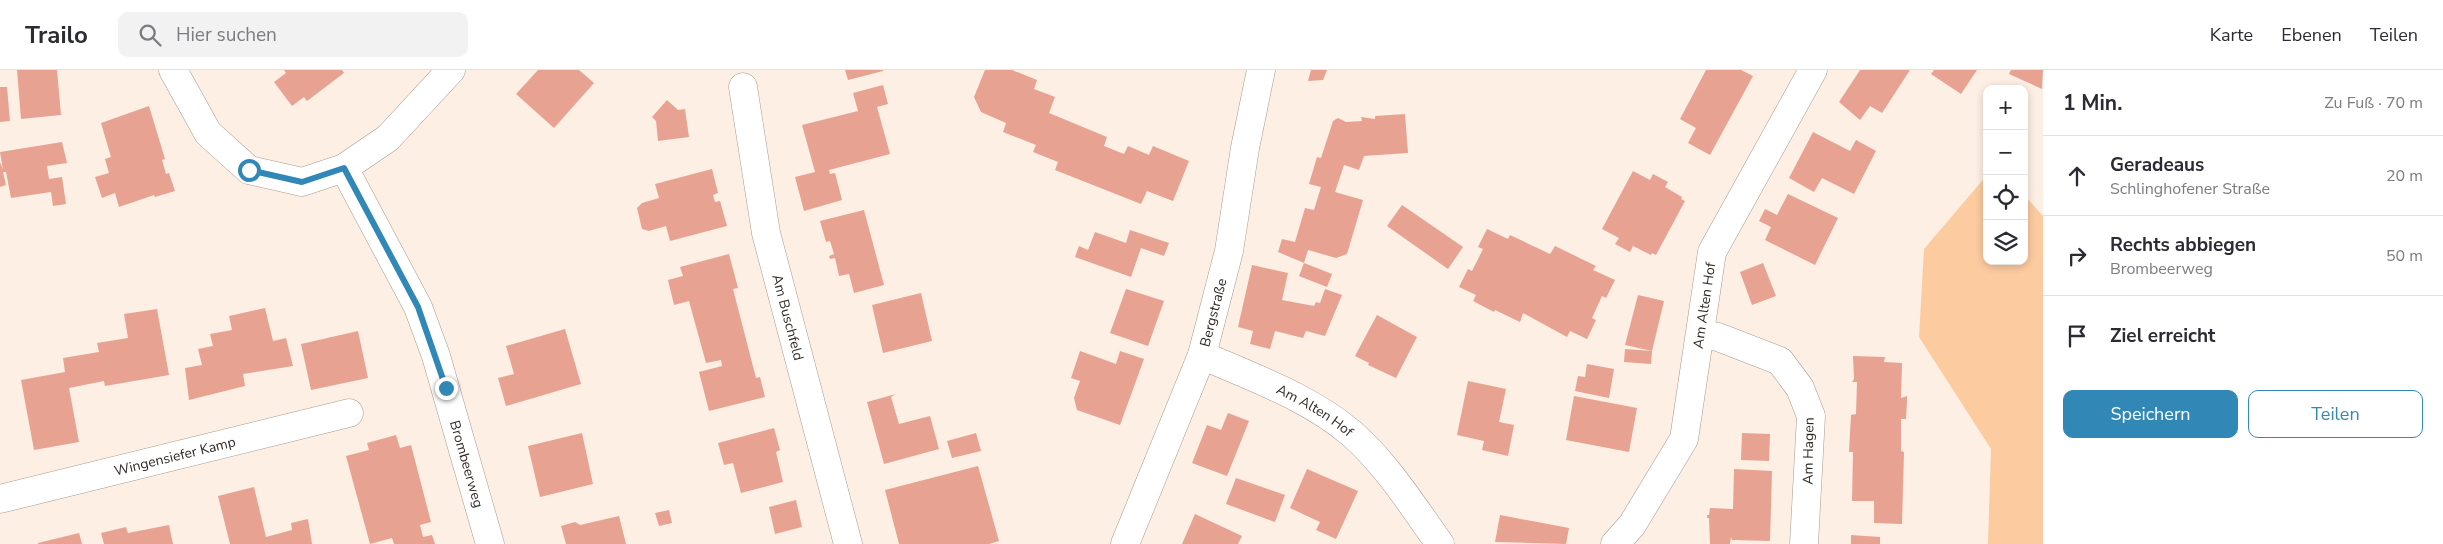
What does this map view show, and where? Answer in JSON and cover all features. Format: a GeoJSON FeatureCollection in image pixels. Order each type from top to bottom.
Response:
{"type":"FeatureCollection","features":[{"type":"Feature","properties":{"kind":"street"},"geometry":{"type":"LineString","coordinates":[[173,70],[208,133],[249,170],[302,182],[344,168],[388,138],[451,70]]}},
{"type":"Feature","properties":{"kind":"street","name":"Bergstraße"},"geometry":{"type":"LineString","coordinates":[[1125,544],[1202,355],[1229,251],[1245,148],[1261,70]]}},
{"type":"Feature","properties":{"kind":"street","name":"Am Alten Hof"},"geometry":{"type":"LineString","coordinates":[[1615,544],[1642,511],[1684,439],[1712,252],[1813,70]]}},
{"type":"Feature","properties":{"kind":"street","name":"Am Buschfeld"},"geometry":{"type":"LineString","coordinates":[[743,87],[766,233],[848,544]]}},
{"type":"Feature","properties":{"kind":"street","name":"Brombeerweg"},"geometry":{"type":"LineString","coordinates":[[344,168],[418,307],[436,356],[490,544]]}},
{"type":"Feature","properties":{"kind":"street","name":"Am Hagen"},"geometry":{"type":"LineString","coordinates":[[1701,334],[1718,337],[1780,361],[1800,388],[1810,416],[1804,544]]}},
{"type":"Feature","properties":{"kind":"street","name":"Am Alten Hof"},"geometry":{"type":"LineString","coordinates":[[1202,355],[1309,404],[1352,434],[1386,472],[1440,544]]}},
{"type":"Feature","properties":{"kind":"street","name":"Wingensiefer Kamp"},"geometry":{"type":"LineString","coordinates":[[0,499],[349,413]]}},
{"type":"Feature","properties":{"kind":"shaded area"},"geometry":{"type":"Polygon","coordinates":[[[1983,180],[1983,265],[2028,265],[2028,199],[2043,216],[2043,544],[1988,544],[1991,449],[1919,337],[1924,249],[1983,180]]]}},
{"type":"Feature","properties":{"kind":"building"},"geometry":{"type":"Polygon","coordinates":[[[17,70],[57,70],[61,115],[21,119],[17,70]]]}},
{"type":"Feature","properties":{"kind":"building"},"geometry":{"type":"Polygon","coordinates":[[[284,70],[342,70],[344,73],[307,101],[304,97],[292,106],[274,82],[286,73],[284,70]]]}},
{"type":"Feature","properties":{"kind":"building"},"geometry":{"type":"Polygon","coordinates":[[[538,70],[579,70],[594,83],[554,128],[516,94],[538,70]]]}},
{"type":"Feature","properties":{"kind":"building"},"geometry":{"type":"Polygon","coordinates":[[[845,70],[883,70],[883,71],[848,80],[845,70]]]}},
{"type":"Feature","properties":{"kind":"building"},"geometry":{"type":"Polygon","coordinates":[[[985,70],[1012,70],[1037,80],[1034,89],[1055,97],[1049,113],[1107,137],[1104,146],[1124,154],[1128,146],[1149,155],[1153,146],[1189,161],[1173,201],[1147,191],[1141,204],[1055,170],[1058,162],[1033,152],[1036,145],[1003,132],[1006,123],[981,112],[974,97],[985,70]]]}},
{"type":"Feature","properties":{"kind":"building"},"geometry":{"type":"Polygon","coordinates":[[[1311,70],[1327,70],[1323,80],[1308,81],[1311,70]]]}},
{"type":"Feature","properties":{"kind":"building"},"geometry":{"type":"Polygon","coordinates":[[[1706,70],[1741,70],[1753,76],[1710,155],[1688,143],[1696,128],[1680,119],[1706,70]]]}},
{"type":"Feature","properties":{"kind":"building"},"geometry":{"type":"Polygon","coordinates":[[[1860,70],[1910,70],[1882,113],[1870,106],[1860,120],[1839,102],[1860,70]]]}},
{"type":"Feature","properties":{"kind":"building"},"geometry":{"type":"Polygon","coordinates":[[[1934,70],[1977,70],[1961,94],[1931,74],[1934,70]]]}},
{"type":"Feature","properties":{"kind":"building"},"geometry":{"type":"Polygon","coordinates":[[[2011,70],[2043,70],[2042,89],[2009,74],[2011,70]]]}},
{"type":"Feature","properties":{"kind":"building"},"geometry":{"type":"Polygon","coordinates":[[[883,85],[888,104],[877,107],[890,154],[829,170],[830,174],[835,173],[842,200],[804,211],[795,177],[815,172],[802,125],[858,111],[853,93],[883,85]]]}},
{"type":"Feature","properties":{"kind":"building"},"geometry":{"type":"Polygon","coordinates":[[[0,87],[7,87],[10,121],[0,122],[0,87]]]}},
{"type":"Feature","properties":{"kind":"building"},"geometry":{"type":"Polygon","coordinates":[[[667,100],[678,110],[685,109],[689,137],[658,141],[656,121],[652,117],[667,100]]]}},
{"type":"Feature","properties":{"kind":"building"},"geometry":{"type":"Polygon","coordinates":[[[149,106],[165,159],[162,160],[166,174],[169,173],[175,191],[155,197],[154,195],[119,207],[115,193],[102,198],[95,177],[109,173],[105,159],[111,157],[101,123],[149,106]]]}},
{"type":"Feature","properties":{"kind":"building"},"geometry":{"type":"Polygon","coordinates":[[[1405,114],[1408,153],[1364,156],[1359,170],[1344,165],[1335,192],[1363,200],[1347,254],[1336,258],[1308,250],[1304,263],[1278,252],[1282,239],[1295,242],[1305,208],[1314,210],[1321,187],[1309,184],[1317,157],[1321,158],[1333,121],[1338,118],[1346,122],[1362,121],[1361,117],[1375,119],[1375,116],[1405,114]]]}},
{"type":"Feature","properties":{"kind":"building"},"geometry":{"type":"Polygon","coordinates":[[[1813,132],[1850,151],[1856,140],[1876,151],[1854,194],[1822,178],[1814,192],[1789,178],[1813,132]]]}},
{"type":"Feature","properties":{"kind":"building"},"geometry":{"type":"Polygon","coordinates":[[[62,142],[67,163],[47,166],[49,179],[62,177],[66,204],[53,206],[51,192],[11,198],[6,172],[3,172],[6,185],[0,187],[0,162],[3,170],[0,152],[62,142]]]}},
{"type":"Feature","properties":{"kind":"building"},"geometry":{"type":"Polygon","coordinates":[[[712,169],[718,193],[713,195],[715,202],[720,201],[727,226],[670,241],[666,226],[649,231],[642,229],[637,208],[642,203],[659,198],[655,184],[712,169]]]}},
{"type":"Feature","properties":{"kind":"building"},"geometry":{"type":"Polygon","coordinates":[[[1633,171],[1650,180],[1653,174],[1668,182],[1665,187],[1682,197],[1681,199],[1685,201],[1656,255],[1652,253],[1651,255],[1633,246],[1630,252],[1615,244],[1619,238],[1602,229],[1633,171]]]}},
{"type":"Feature","properties":{"kind":"building"},"geometry":{"type":"Polygon","coordinates":[[[1788,194],[1838,218],[1815,265],[1765,240],[1771,227],[1759,221],[1765,209],[1777,215],[1788,194]]]}},
{"type":"Feature","properties":{"kind":"building"},"geometry":{"type":"Polygon","coordinates":[[[1402,205],[1463,247],[1448,269],[1387,226],[1402,205]]]}},
{"type":"Feature","properties":{"kind":"building"},"geometry":{"type":"Polygon","coordinates":[[[864,210],[884,285],[854,293],[849,274],[839,276],[835,258],[830,259],[829,256],[834,254],[830,241],[826,242],[820,221],[864,210]]]}},
{"type":"Feature","properties":{"kind":"building"},"geometry":{"type":"Polygon","coordinates":[[[1487,229],[1508,239],[1510,235],[1550,254],[1555,246],[1596,266],[1593,270],[1615,280],[1606,298],[1602,296],[1592,318],[1596,320],[1587,339],[1570,331],[1567,337],[1523,313],[1520,322],[1495,310],[1494,312],[1473,301],[1476,295],[1459,287],[1468,269],[1472,271],[1483,249],[1478,247],[1487,229]]]}},
{"type":"Feature","properties":{"kind":"building"},"geometry":{"type":"Polygon","coordinates":[[[1130,230],[1169,243],[1164,256],[1141,248],[1131,277],[1075,257],[1079,246],[1088,250],[1095,232],[1126,243],[1130,230]]]}},
{"type":"Feature","properties":{"kind":"building"},"geometry":{"type":"Polygon","coordinates":[[[729,254],[738,288],[733,289],[756,378],[760,377],[765,397],[709,411],[699,372],[722,366],[721,360],[706,363],[689,301],[674,305],[668,280],[683,276],[680,267],[729,254]]]}},
{"type":"Feature","properties":{"kind":"building"},"geometry":{"type":"Polygon","coordinates":[[[1304,263],[1332,274],[1327,287],[1299,276],[1304,263]]]}},
{"type":"Feature","properties":{"kind":"building"},"geometry":{"type":"Polygon","coordinates":[[[1763,263],[1776,296],[1752,305],[1740,272],[1763,263]]]}},
{"type":"Feature","properties":{"kind":"building"},"geometry":{"type":"Polygon","coordinates":[[[1252,265],[1288,273],[1282,300],[1314,306],[1316,302],[1320,303],[1325,289],[1342,295],[1325,336],[1306,331],[1303,338],[1275,331],[1270,349],[1250,344],[1253,331],[1238,327],[1252,265]]]}},
{"type":"Feature","properties":{"kind":"building"},"geometry":{"type":"Polygon","coordinates":[[[1126,289],[1164,301],[1148,346],[1110,333],[1126,289]]]}},
{"type":"Feature","properties":{"kind":"building"},"geometry":{"type":"Polygon","coordinates":[[[921,293],[932,341],[883,353],[872,305],[921,293]]]}},
{"type":"Feature","properties":{"kind":"building"},"geometry":{"type":"Polygon","coordinates":[[[1638,295],[1664,301],[1652,351],[1625,345],[1638,295]]]}},
{"type":"Feature","properties":{"kind":"building"},"geometry":{"type":"Polygon","coordinates":[[[265,308],[273,341],[286,338],[293,366],[243,374],[245,386],[189,400],[185,368],[202,365],[198,349],[213,346],[210,334],[232,330],[229,316],[265,308]]]}},
{"type":"Feature","properties":{"kind":"building"},"geometry":{"type":"Polygon","coordinates":[[[157,309],[169,375],[105,386],[104,381],[69,388],[79,442],[34,450],[21,380],[65,372],[63,358],[99,352],[97,343],[128,338],[124,314],[157,309]]]}},
{"type":"Feature","properties":{"kind":"building"},"geometry":{"type":"Polygon","coordinates":[[[1377,315],[1417,337],[1396,378],[1368,365],[1369,363],[1355,356],[1377,315]]]}},
{"type":"Feature","properties":{"kind":"building"},"geometry":{"type":"Polygon","coordinates":[[[565,329],[581,384],[506,406],[498,378],[514,374],[506,346],[565,329]]]}},
{"type":"Feature","properties":{"kind":"building"},"geometry":{"type":"Polygon","coordinates":[[[358,331],[368,378],[311,390],[301,344],[358,331]]]}},
{"type":"Feature","properties":{"kind":"building"},"geometry":{"type":"Polygon","coordinates":[[[1625,349],[1652,351],[1651,364],[1624,362],[1625,349]]]}},
{"type":"Feature","properties":{"kind":"building"},"geometry":{"type":"Polygon","coordinates":[[[1080,351],[1116,364],[1120,351],[1144,359],[1120,425],[1077,410],[1074,398],[1080,381],[1071,378],[1080,351]]]}},
{"type":"Feature","properties":{"kind":"building"},"geometry":{"type":"Polygon","coordinates":[[[1853,356],[1885,357],[1884,362],[1902,363],[1901,398],[1907,396],[1907,401],[1906,419],[1901,419],[1901,451],[1904,452],[1902,524],[1874,523],[1874,501],[1852,501],[1853,452],[1849,452],[1851,415],[1856,414],[1857,382],[1852,382],[1854,379],[1853,356]]]}},
{"type":"Feature","properties":{"kind":"building"},"geometry":{"type":"Polygon","coordinates":[[[1587,364],[1614,369],[1609,398],[1575,391],[1578,376],[1585,377],[1587,364]]]}},
{"type":"Feature","properties":{"kind":"building"},"geometry":{"type":"Polygon","coordinates":[[[1468,381],[1506,389],[1499,422],[1514,425],[1508,456],[1482,450],[1484,441],[1457,435],[1468,381]]]}},
{"type":"Feature","properties":{"kind":"building"},"geometry":{"type":"Polygon","coordinates":[[[896,394],[891,397],[899,424],[930,416],[939,449],[884,464],[867,402],[896,394]]]}},
{"type":"Feature","properties":{"kind":"building"},"geometry":{"type":"Polygon","coordinates":[[[1574,396],[1637,408],[1629,452],[1566,440],[1574,396]]]}},
{"type":"Feature","properties":{"kind":"building"},"geometry":{"type":"Polygon","coordinates":[[[1228,413],[1249,421],[1227,476],[1192,463],[1207,425],[1221,430],[1228,413]]]}},
{"type":"Feature","properties":{"kind":"building"},"geometry":{"type":"Polygon","coordinates":[[[774,428],[780,450],[776,452],[783,482],[741,493],[733,463],[724,465],[718,443],[774,428]]]}},
{"type":"Feature","properties":{"kind":"building"},"geometry":{"type":"Polygon","coordinates":[[[582,433],[593,484],[540,497],[528,446],[582,433]]]}},
{"type":"Feature","properties":{"kind":"building"},"geometry":{"type":"Polygon","coordinates":[[[976,433],[981,451],[952,458],[947,441],[976,433]]]}},
{"type":"Feature","properties":{"kind":"building"},"geometry":{"type":"Polygon","coordinates":[[[1742,433],[1770,434],[1769,461],[1741,460],[1742,433]]]}},
{"type":"Feature","properties":{"kind":"building"},"geometry":{"type":"Polygon","coordinates":[[[396,435],[400,448],[411,445],[431,522],[420,525],[423,537],[432,535],[435,544],[394,544],[392,538],[370,544],[346,456],[369,450],[367,443],[396,435]]]}},
{"type":"Feature","properties":{"kind":"building"},"geometry":{"type":"Polygon","coordinates":[[[978,466],[999,541],[989,544],[899,544],[885,490],[978,466]]]}},
{"type":"Feature","properties":{"kind":"building"},"geometry":{"type":"Polygon","coordinates":[[[1307,469],[1358,491],[1336,539],[1316,530],[1320,522],[1290,508],[1307,469]]]}},
{"type":"Feature","properties":{"kind":"building"},"geometry":{"type":"Polygon","coordinates":[[[1734,469],[1772,471],[1770,541],[1732,540],[1731,537],[1730,544],[1710,544],[1709,518],[1707,518],[1707,515],[1709,515],[1710,508],[1733,509],[1734,469]]]}},
{"type":"Feature","properties":{"kind":"building"},"geometry":{"type":"Polygon","coordinates":[[[1236,478],[1285,495],[1275,522],[1226,504],[1236,478]]]}},
{"type":"Feature","properties":{"kind":"building"},"geometry":{"type":"Polygon","coordinates":[[[254,487],[266,537],[292,530],[291,523],[308,519],[312,544],[230,544],[218,496],[254,487]]]}},
{"type":"Feature","properties":{"kind":"building"},"geometry":{"type":"Polygon","coordinates":[[[796,500],[802,527],[775,534],[769,507],[796,500]]]}},
{"type":"Feature","properties":{"kind":"building"},"geometry":{"type":"Polygon","coordinates":[[[669,510],[672,523],[659,526],[655,513],[669,510]]]}},
{"type":"Feature","properties":{"kind":"building"},"geometry":{"type":"Polygon","coordinates":[[[1195,514],[1242,536],[1238,544],[1182,544],[1195,514]]]}},
{"type":"Feature","properties":{"kind":"building"},"geometry":{"type":"Polygon","coordinates":[[[1500,515],[1569,528],[1566,544],[1495,542],[1500,515]]]}},
{"type":"Feature","properties":{"kind":"building"},"geometry":{"type":"Polygon","coordinates":[[[619,516],[626,544],[566,544],[561,526],[575,522],[580,525],[619,516]]]}},
{"type":"Feature","properties":{"kind":"building"},"geometry":{"type":"Polygon","coordinates":[[[169,525],[173,544],[104,544],[101,533],[126,527],[128,533],[169,525]]]}},
{"type":"Feature","properties":{"kind":"building"},"geometry":{"type":"Polygon","coordinates":[[[79,533],[82,544],[38,544],[38,543],[79,533]]]}},
{"type":"Feature","properties":{"kind":"building"},"geometry":{"type":"Polygon","coordinates":[[[1851,535],[1880,537],[1880,544],[1851,544],[1851,535]]]}},
{"type":"Feature","properties":{"kind":"route"},"geometry":{"type":"LineString","coordinates":[[249,170],[302,182],[344,168],[418,307],[446,388]]}}]}
